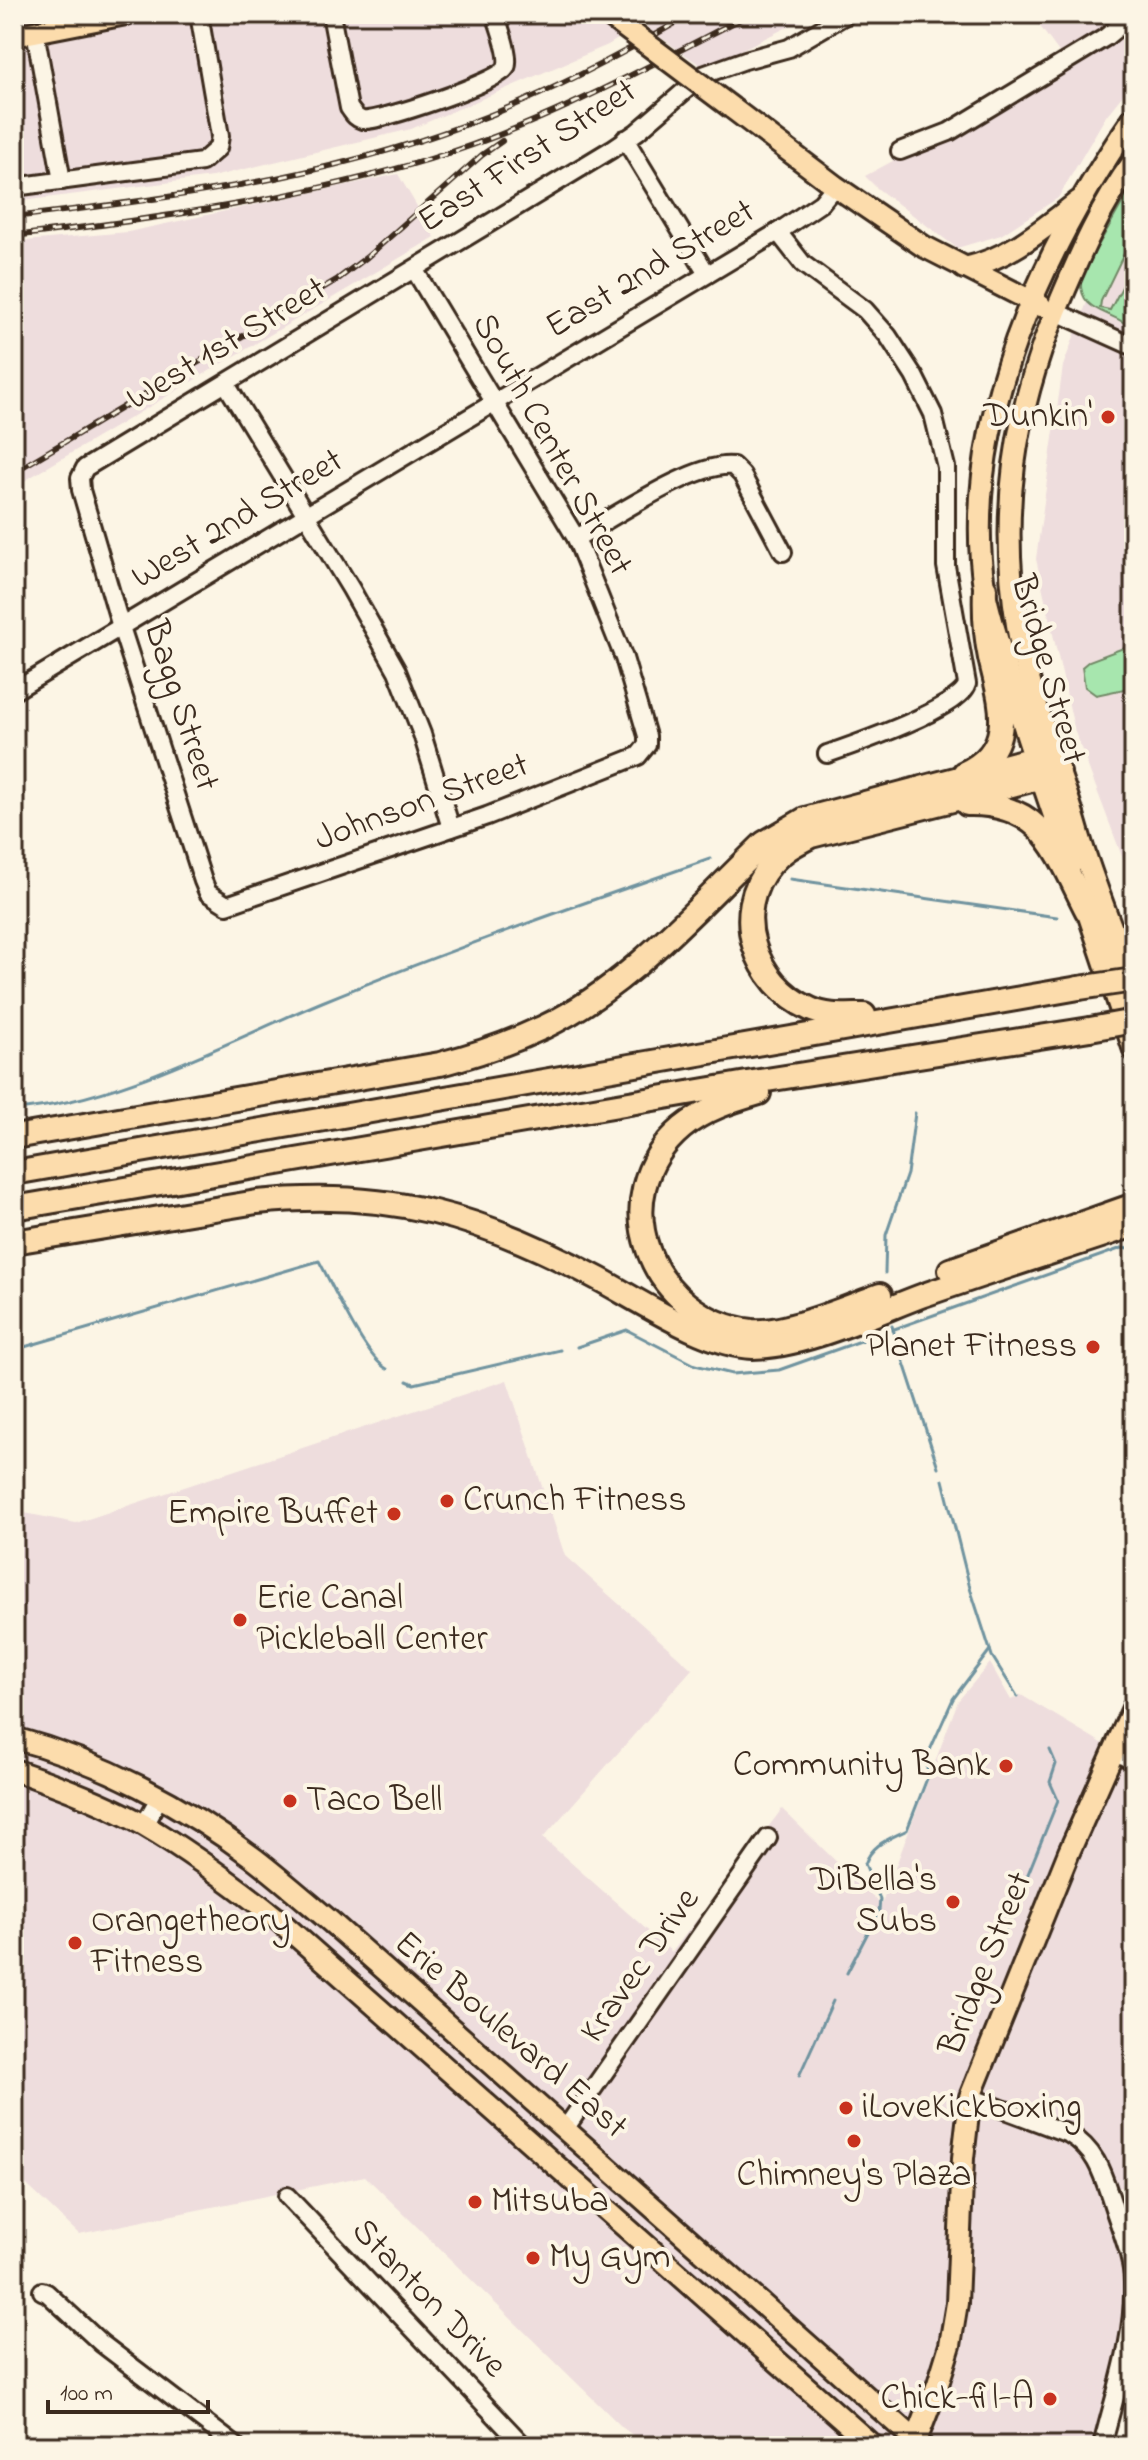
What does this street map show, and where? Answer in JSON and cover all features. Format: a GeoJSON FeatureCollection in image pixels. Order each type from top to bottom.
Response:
{"type":"FeatureCollection","features":[{"type":"Feature","properties":{"kind":"highway"},"geometry":{"type":"LineString","coordinates":[[939,795],[977,767],[993,749],[1002,730],[1001,700],[984,627],[985,588]]}},
{"type":"Feature","properties":{"kind":"highway"},"geometry":{"type":"LineString","coordinates":[[922,1015],[832,1015],[811,1009],[785,994],[768,976],[756,956],[750,928],[759,885],[769,866],[785,850],[811,836],[939,795],[1047,766]]}},
{"type":"Feature","properties":{"kind":"highway"},"geometry":{"type":"LineString","coordinates":[[14,1137],[440,1064],[503,1044],[546,1026],[624,975],[764,843],[805,819],[939,795],[1004,806],[1026,818],[1051,842],[1087,911]]}},
{"type":"Feature","properties":{"kind":"highway"},"geometry":{"type":"LineString","coordinates":[[14,1173],[1134,980]]}},
{"type":"Feature","properties":{"kind":"highway"},"geometry":{"type":"LineString","coordinates":[[14,1208],[726,1086],[1134,1021]]}},
{"type":"Feature","properties":{"kind":"highway"},"geometry":{"type":"LineString","coordinates":[[825,1072],[707,1110],[676,1134],[654,1165],[644,1198],[642,1222],[647,1247],[664,1283],[678,1299],[722,1325],[754,1331],[788,1326],[1134,1205]]}},
{"type":"Feature","properties":{"kind":"highway"},"geometry":{"type":"LineString","coordinates":[[14,1167],[125,1152]]}},
{"type":"Feature","properties":{"kind":"highway"},"geometry":{"type":"LineString","coordinates":[[1081,1224],[1125,1197],[1134,1186]]}},
{"type":"Feature","properties":{"kind":"highway"},"geometry":{"type":"LineString","coordinates":[[14,1242],[284,1199],[386,1201],[447,1214],[523,1240],[712,1337],[752,1347],[810,1337],[953,1285],[1134,1225]]}},
{"type":"Feature","properties":{"kind":"main road"},"geometry":{"type":"LineString","coordinates":[[14,36],[126,14]]}},
{"type":"Feature","properties":{"kind":"main road"},"geometry":{"type":"LineString","coordinates":[[609,15],[835,186],[923,246],[1056,312]]}},
{"type":"Feature","properties":{"kind":"main road","name":"Bridge Street"},"geometry":{"type":"LineString","coordinates":[[1134,117],[1085,196],[1032,302],[1015,346],[991,423],[981,522],[985,588],[1047,766],[1087,911],[1134,1050]]}},
{"type":"Feature","properties":{"kind":"main road","name":"Bridge Street"},"geometry":{"type":"LineString","coordinates":[[1134,161],[1079,256],[1056,312],[1027,393],[1012,470],[1009,509],[1017,626],[1047,766],[1084,852],[1134,987]]}},
{"type":"Feature","properties":{"kind":"main road"},"geometry":{"type":"LineString","coordinates":[[964,268],[986,263],[1009,252],[1085,196]]}},
{"type":"Feature","properties":{"kind":"main road","name":"Bridge Street"},"geometry":{"type":"LineString","coordinates":[[917,2444],[950,2345],[970,2097],[1069,1852],[1125,1757],[1134,1706]]}},
{"type":"Feature","properties":{"kind":"main road","name":"Erie Boulevard East"},"geometry":{"type":"LineString","coordinates":[[14,1738],[93,1765],[159,1798],[221,1835],[265,1867],[565,2129],[917,2444]]}},
{"type":"Feature","properties":{"kind":"main road","name":"Erie Boulevard East"},"geometry":{"type":"LineString","coordinates":[[14,1770],[70,1790],[144,1825],[221,1876],[275,1917],[873,2446]]}},
{"type":"Feature","properties":{"kind":"street"},"geometry":{"type":"LineString","coordinates":[[14,187],[202,162],[218,148],[220,136],[199,14]]}},
{"type":"Feature","properties":{"kind":"street"},"geometry":{"type":"LineString","coordinates":[[331,14],[346,95],[355,116],[364,120],[379,118],[495,79],[506,69],[507,60],[495,14]]}},
{"type":"Feature","properties":{"kind":"street","name":"East First Street"},"geometry":{"type":"LineString","coordinates":[[414,269],[625,139],[703,75],[789,48],[847,14]]}},
{"type":"Feature","properties":{"kind":"street"},"geometry":{"type":"LineString","coordinates":[[900,151],[949,132],[1084,51],[1134,14]]}},
{"type":"Feature","properties":{"kind":"street"},"geometry":{"type":"LineString","coordinates":[[35,31],[62,181]]}},
{"type":"Feature","properties":{"kind":"street"},"geometry":{"type":"LineString","coordinates":[[625,139],[707,274]]}},
{"type":"Feature","properties":{"kind":"street","name":"East 2nd Street"},"geometry":{"type":"LineString","coordinates":[[494,403],[778,232],[821,203],[835,186]]}},
{"type":"Feature","properties":{"kind":"street"},"geometry":{"type":"LineString","coordinates":[[778,232],[803,264],[865,310],[888,336],[914,376],[933,414],[946,467],[946,566],[967,684],[966,691],[956,698],[907,723],[827,754]]}},
{"type":"Feature","properties":{"kind":"street","name":"West 1st Street"},"geometry":{"type":"LineString","coordinates":[[80,480],[85,468],[414,269]]}},
{"type":"Feature","properties":{"kind":"street","name":"South Center Street"},"geometry":{"type":"LineString","coordinates":[[414,269],[576,538],[624,658],[647,736],[645,749]]}},
{"type":"Feature","properties":{"kind":"street"},"geometry":{"type":"LineString","coordinates":[[1056,312],[1134,347]]}},
{"type":"Feature","properties":{"kind":"street"},"geometry":{"type":"LineString","coordinates":[[226,384],[397,671],[422,734],[451,828]]}},
{"type":"Feature","properties":{"kind":"street","name":"West 2nd Street"},"geometry":{"type":"LineString","coordinates":[[14,691],[494,403]]}},
{"type":"Feature","properties":{"kind":"street"},"geometry":{"type":"LineString","coordinates":[[576,538],[697,471],[722,464],[733,466],[742,475],[783,552]]}},
{"type":"Feature","properties":{"kind":"street","name":"Bagg Street"},"geometry":{"type":"LineString","coordinates":[[80,480],[121,627],[203,881],[208,893],[216,900]]}},
{"type":"Feature","properties":{"kind":"street","name":"Johnson Street"},"geometry":{"type":"LineString","coordinates":[[216,900],[227,905],[236,903],[451,828],[579,781],[638,756],[645,749]]}},
{"type":"Feature","properties":{"kind":"street"},"geometry":{"type":"LineString","coordinates":[[144,1825],[159,1798]]}},
{"type":"Feature","properties":{"kind":"street","name":"Kravec Drive"},"geometry":{"type":"LineString","coordinates":[[565,2129],[768,1838]]}},
{"type":"Feature","properties":{"kind":"street"},"geometry":{"type":"LineString","coordinates":[[970,2097],[1048,2125],[1081,2141],[1093,2155],[1103,2175],[1131,2263],[1133,2282],[1128,2338],[1102,2446]]}},
{"type":"Feature","properties":{"kind":"street","name":"Stanton Drive"},"geometry":{"type":"LineString","coordinates":[[287,2196],[524,2446]]}},
{"type":"Feature","properties":{"kind":"street"},"geometry":{"type":"LineString","coordinates":[[42,2291],[101,2343],[236,2446]]}},
{"type":"Feature","properties":{"kind":"shaded area"},"geometry":{"type":"Polygon","coordinates":[[[14,14],[658,14],[608,45],[411,129],[212,177],[14,202],[14,14]]]}},
{"type":"Feature","properties":{"kind":"shaded area"},"geometry":{"type":"Polygon","coordinates":[[[666,14],[814,14],[704,68],[646,27],[666,14]]]}},
{"type":"Feature","properties":{"kind":"shaded area"},"geometry":{"type":"Polygon","coordinates":[[[1031,14],[1134,14],[1134,81],[1106,116],[1058,198],[1001,235],[957,248],[865,176],[1069,66],[1031,14]]]}},
{"type":"Feature","properties":{"kind":"shaded area"},"geometry":{"type":"Polygon","coordinates":[[[398,174],[435,237],[14,487],[14,242],[128,232],[398,174]]]}},
{"type":"Feature","properties":{"kind":"shaded area"},"geometry":{"type":"Polygon","coordinates":[[[1134,217],[1134,888],[1075,732],[1036,559],[1063,366],[1093,286],[1134,217]]]}},
{"type":"Feature","properties":{"kind":"shaded area"},"geometry":{"type":"Polygon","coordinates":[[[507,1380],[565,1556],[692,1669],[543,1838],[672,1952],[782,1809],[881,1905],[958,1701],[990,1663],[1011,1700],[1021,1695],[1134,1762],[1134,2183],[1106,2192],[1125,2259],[1127,2282],[1124,2341],[1096,2446],[648,2446],[623,2428],[365,2176],[79,2234],[14,2173],[14,1511],[76,1523],[507,1380]]]}},
{"type":"Feature","properties":{"kind":"green space"},"geometry":{"type":"Polygon","coordinates":[[[1134,182],[1134,233],[1100,308],[1110,310],[1134,264],[1134,330],[1090,305],[1081,289],[1081,276],[1134,182]]]}},
{"type":"Feature","properties":{"kind":"green space"},"geometry":{"type":"Polygon","coordinates":[[[1134,644],[1134,687],[1096,695],[1085,687],[1082,667],[1089,661],[1134,644]]]}},
{"type":"Feature","properties":{"kind":"waterway"},"geometry":{"type":"LineString","coordinates":[[14,1110],[92,1096],[131,1083],[418,964],[710,859]]}},
{"type":"Feature","properties":{"kind":"waterway"},"geometry":{"type":"LineString","coordinates":[[790,879],[1057,917]]}},
{"type":"Feature","properties":{"kind":"waterway"},"geometry":{"type":"LineString","coordinates":[[885,1273],[886,1235],[907,1174],[915,1113]]}},
{"type":"Feature","properties":{"kind":"waterway"},"geometry":{"type":"LineString","coordinates":[[577,1347],[627,1330],[695,1365],[732,1374],[779,1370],[1122,1248],[1134,1250]]}},
{"type":"Feature","properties":{"kind":"waterway"},"geometry":{"type":"LineString","coordinates":[[14,1350],[319,1261],[359,1336],[387,1369]]}},
{"type":"Feature","properties":{"kind":"waterway"},"geometry":{"type":"LineString","coordinates":[[892,1326],[938,1467]]}},
{"type":"Feature","properties":{"kind":"waterway"},"geometry":{"type":"LineString","coordinates":[[407,1381],[414,1384],[560,1350]]}},
{"type":"Feature","properties":{"kind":"waterway"},"geometry":{"type":"LineString","coordinates":[[943,1480],[970,1588],[992,1656],[1017,1696]]}},
{"type":"Feature","properties":{"kind":"waterway"},"geometry":{"type":"LineString","coordinates":[[847,1973],[879,1911],[880,1899],[865,1864],[868,1857],[888,1839],[907,1830],[928,1776],[926,1759],[953,1699],[990,1650]]}},
{"type":"Feature","properties":{"kind":"waterway"},"geometry":{"type":"LineString","coordinates":[[1002,1938],[1058,1800],[1050,1782],[1056,1764],[1050,1750]]}},
{"type":"Feature","properties":{"kind":"waterway"},"geometry":{"type":"LineString","coordinates":[[799,2076],[833,2001]]}},
{"type":"Feature","properties":{"kind":"railway"},"geometry":{"type":"LineString","coordinates":[[14,217],[129,203],[244,184],[300,173],[412,143],[554,88],[691,14]]}},
{"type":"Feature","properties":{"kind":"railway"},"geometry":{"type":"LineString","coordinates":[[14,236],[119,223],[276,197],[430,159],[554,112],[750,14]]}},
{"type":"Feature","properties":{"kind":"railway"},"geometry":{"type":"LineString","coordinates":[[14,472],[338,279],[502,141]]}},
{"type":"Feature","properties":{"kind":"place","name":"Dunkin'"},"geometry":{"type":"Point","coordinates":[1108,417]}},
{"type":"Feature","properties":{"kind":"place","name":"Planet Fitness"},"geometry":{"type":"Point","coordinates":[1093,1347]}},
{"type":"Feature","properties":{"kind":"place","name":"Crunch Fitness"},"geometry":{"type":"Point","coordinates":[447,1501]}},
{"type":"Feature","properties":{"kind":"place","name":"Empire Buffet"},"geometry":{"type":"Point","coordinates":[394,1514]}},
{"type":"Feature","properties":{"kind":"place","name":"Erie Canal Pickleball Center"},"geometry":{"type":"Point","coordinates":[240,1620]}},
{"type":"Feature","properties":{"kind":"place","name":"Community Bank"},"geometry":{"type":"Point","coordinates":[1006,1766]}},
{"type":"Feature","properties":{"kind":"place","name":"Taco Bell"},"geometry":{"type":"Point","coordinates":[290,1801]}},
{"type":"Feature","properties":{"kind":"place","name":"DiBella's Subs"},"geometry":{"type":"Point","coordinates":[953,1902]}},
{"type":"Feature","properties":{"kind":"place","name":"Orangetheory Fitness"},"geometry":{"type":"Point","coordinates":[75,1943]}},
{"type":"Feature","properties":{"kind":"place","name":"iLoveKickboxing"},"geometry":{"type":"Point","coordinates":[846,2108]}},
{"type":"Feature","properties":{"kind":"place","name":"Chimney's Plaza"},"geometry":{"type":"Point","coordinates":[854,2141]}},
{"type":"Feature","properties":{"kind":"place","name":"Mitsuba"},"geometry":{"type":"Point","coordinates":[475,2202]}},
{"type":"Feature","properties":{"kind":"place","name":"My Gym"},"geometry":{"type":"Point","coordinates":[533,2258]}},
{"type":"Feature","properties":{"kind":"place","name":"Chick-fil-A"},"geometry":{"type":"Point","coordinates":[1050,2399]}}]}
